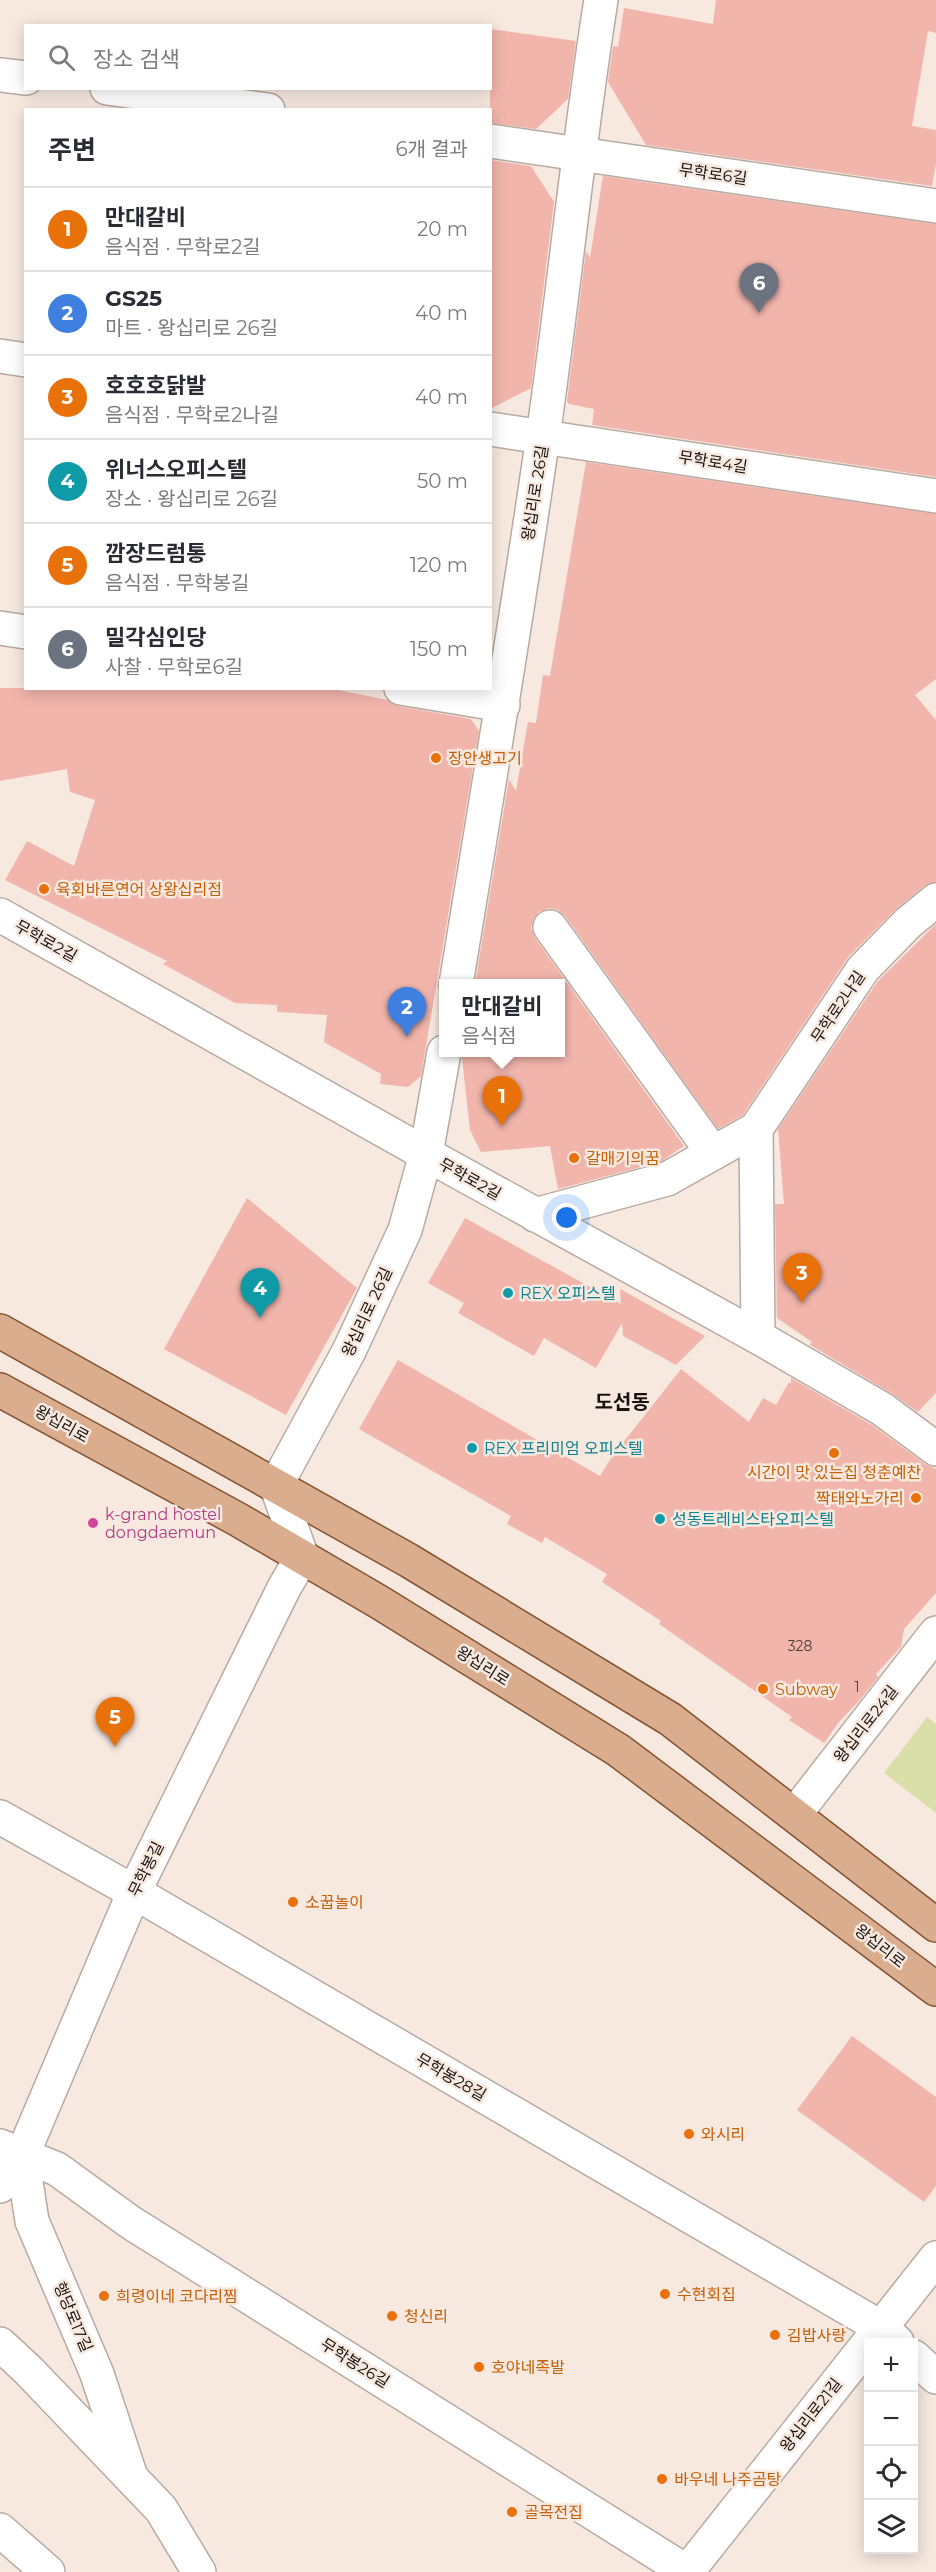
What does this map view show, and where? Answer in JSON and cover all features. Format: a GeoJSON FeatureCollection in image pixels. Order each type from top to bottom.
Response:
{"type":"FeatureCollection","features":[{"type":"Feature","properties":{"kind":"main road"},"geometry":{"type":"LineString","coordinates":[[0,1331],[408,1560],[670,1719],[936,1924]]}},
{"type":"Feature","properties":{"kind":"main road","name":"왕십리로"},"geometry":{"type":"LineString","coordinates":[[0,1390],[302,1557],[618,1750],[936,1989]]}},
{"type":"Feature","properties":{"kind":"street","name":"왕십리로 26길"},"geometry":{"type":"LineString","coordinates":[[457,979],[503,705],[543,436],[601,0]]}},
{"type":"Feature","properties":{"kind":"street"},"geometry":{"type":"LineString","coordinates":[[0,75],[24,78]]}},
{"type":"Feature","properties":{"kind":"street"},"geometry":{"type":"LineString","coordinates":[[122,90],[253,108]]}},
{"type":"Feature","properties":{"kind":"street","name":"무학로6길"},"geometry":{"type":"LineString","coordinates":[[492,141],[936,206]]}},
{"type":"Feature","properties":{"kind":"street"},"geometry":{"type":"LineString","coordinates":[[0,356],[24,360]]}},
{"type":"Feature","properties":{"kind":"street","name":"무학로4길"},"geometry":{"type":"LineString","coordinates":[[492,429],[936,496]]}},
{"type":"Feature","properties":{"kind":"street"},"geometry":{"type":"LineString","coordinates":[[0,628],[24,632]]}},
{"type":"Feature","properties":{"kind":"street"},"geometry":{"type":"LineString","coordinates":[[413,690],[503,705]]}},
{"type":"Feature","properties":{"kind":"street","name":"무학로2나길"},"geometry":{"type":"LineString","coordinates":[[535,1215],[667,1179],[756,1129],[863,969],[912,920],[936,900]]}},
{"type":"Feature","properties":{"kind":"street","name":"무학로2길"},"geometry":{"type":"LineString","coordinates":[[0,915],[535,1215],[758,1337],[882,1409],[936,1449]]}},
{"type":"Feature","properties":{"kind":"street"},"geometry":{"type":"LineString","coordinates":[[550,927],[713,1153]]}},
{"type":"Feature","properties":{"kind":"street","name":"왕십리로 26길"},"geometry":{"type":"LineString","coordinates":[[276,1485],[349,1351],[405,1230],[426,1154],[443,1057]]}},
{"type":"Feature","properties":{"kind":"street"},"geometry":{"type":"LineString","coordinates":[[756,1129],[758,1337]]}},
{"type":"Feature","properties":{"kind":"street"},"geometry":{"type":"LineString","coordinates":[[276,1485],[302,1557]]}},
{"type":"Feature","properties":{"kind":"street","name":"무학봉길"},"geometry":{"type":"LineString","coordinates":[[0,2186],[11,2151],[134,1892],[284,1588],[302,1557]]}},
{"type":"Feature","properties":{"kind":"street","name":"왕십리로24길"},"geometry":{"type":"LineString","coordinates":[[795,1814],[936,1634]]}},
{"type":"Feature","properties":{"kind":"street","name":"무학봉28길"},"geometry":{"type":"LineString","coordinates":[[0,1817],[134,1892],[889,2335]]}},
{"type":"Feature","properties":{"kind":"street","name":"행당로17길"},"geometry":{"type":"LineString","coordinates":[[11,2151],[32,2221],[97,2374],[131,2478]]}},
{"type":"Feature","properties":{"kind":"street","name":"무학봉26길"},"geometry":{"type":"LineString","coordinates":[[11,2151],[57,2169],[130,2222],[687,2572]]}},
{"type":"Feature","properties":{"kind":"street","name":"왕십리로21길"},"geometry":{"type":"LineString","coordinates":[[687,2572],[889,2335],[936,2258]]}},
{"type":"Feature","properties":{"kind":"street","name":"행당로17길"},"geometry":{"type":"LineString","coordinates":[[0,2344],[29,2371],[161,2509],[199,2572]]}},
{"type":"Feature","properties":{"kind":"street"},"geometry":{"type":"LineString","coordinates":[[918,2361],[936,2377]]}},
{"type":"Feature","properties":{"kind":"street"},"geometry":{"type":"LineString","coordinates":[[0,2530],[48,2572]]}},
{"type":"Feature","properties":{"kind":"green space"},"geometry":{"type":"Polygon","coordinates":[[[927,1717],[936,1724],[936,1813],[884,1773],[927,1717]]]}},
{"type":"Feature","properties":{"kind":"building"},"geometry":{"type":"Polygon","coordinates":[[[716,0],[936,0],[936,33],[928,31],[912,126],[936,130],[936,164],[932,186],[646,145],[608,82],[613,46],[618,47],[624,8],[713,24],[716,0]]]}},
{"type":"Feature","properties":{"kind":"building"},"geometry":{"type":"Polygon","coordinates":[[[492,29],[576,41],[568,99],[536,129],[492,123],[492,108],[490,108],[492,29]]]}},
{"type":"Feature","properties":{"kind":"building"},"geometry":{"type":"Polygon","coordinates":[[[492,160],[531,166],[554,202],[531,388],[492,408],[492,160]]]}},
{"type":"Feature","properties":{"kind":"building"},"geometry":{"type":"Polygon","coordinates":[[[603,176],[936,224],[936,477],[592,425],[594,409],[569,404],[567,401],[586,251],[590,258],[603,176]]]}},
{"type":"Feature","properties":{"kind":"building"},"geometry":{"type":"Polygon","coordinates":[[[586,462],[936,514],[936,679],[915,695],[936,720],[936,882],[924,886],[896,909],[849,956],[743,1115],[718,1129],[565,916],[558,910],[549,908],[539,912],[531,928],[535,938],[564,979],[476,979],[509,779],[516,791],[528,722],[536,723],[543,675],[550,676],[586,462]]]}},
{"type":"Feature","properties":{"kind":"building"},"geometry":{"type":"Polygon","coordinates":[[[0,688],[24,688],[24,690],[338,690],[388,700],[398,706],[471,719],[479,731],[421,1076],[408,1087],[380,1084],[381,1074],[324,1042],[327,1015],[277,1012],[277,1005],[235,1003],[163,964],[167,961],[5,880],[27,841],[74,866],[95,800],[70,792],[67,769],[0,781],[0,688]]]}},
{"type":"Feature","properties":{"kind":"building"},"geometry":{"type":"Polygon","coordinates":[[[936,924],[936,1393],[918,1412],[891,1393],[810,1345],[812,1342],[777,1318],[775,1204],[784,1204],[778,1129],[878,981],[936,924]]]}},
{"type":"Feature","properties":{"kind":"building"},"geometry":{"type":"Polygon","coordinates":[[[565,980],[684,1146],[660,1162],[558,1189],[550,1146],[481,1152],[470,1130],[462,1058],[565,1057],[565,980]]]}},
{"type":"Feature","properties":{"kind":"building"},"geometry":{"type":"Polygon","coordinates":[[[247,1198],[357,1288],[286,1415],[164,1349],[247,1198]]]}},
{"type":"Feature","properties":{"kind":"building"},"geometry":{"type":"Polygon","coordinates":[[[465,1218],[621,1304],[620,1289],[705,1336],[676,1365],[623,1336],[622,1323],[596,1368],[544,1338],[534,1356],[458,1313],[464,1303],[428,1283],[465,1218]]]}},
{"type":"Feature","properties":{"kind":"building"},"geometry":{"type":"Polygon","coordinates":[[[398,1360],[600,1476],[611,1458],[681,1369],[749,1422],[763,1398],[776,1405],[789,1382],[791,1384],[791,1378],[872,1425],[925,1464],[936,1469],[936,1593],[904,1629],[901,1647],[876,1674],[878,1677],[824,1743],[789,1720],[792,1717],[659,1624],[661,1621],[602,1582],[607,1574],[545,1537],[542,1543],[507,1524],[511,1516],[359,1429],[398,1360]]]}},
{"type":"Feature","properties":{"kind":"building"},"geometry":{"type":"Polygon","coordinates":[[[852,2036],[936,2097],[936,2186],[924,2202],[797,2110],[852,2036]]]}},
{"type":"Feature","properties":{"kind":"place","name":"밀각심인당"},"geometry":{"type":"Point","coordinates":[759,313]}},
{"type":"Feature","properties":{"kind":"place","name":"장안생고기"},"geometry":{"type":"Point","coordinates":[436,758]}},
{"type":"Feature","properties":{"kind":"place","name":"육회바른연어 상왕십리점"},"geometry":{"type":"Point","coordinates":[44,889]}},
{"type":"Feature","properties":{"kind":"place","name":"GS25"},"geometry":{"type":"Point","coordinates":[407,1037]}},
{"type":"Feature","properties":{"kind":"place","name":"만대갈비"},"geometry":{"type":"Point","coordinates":[502,1126]}},
{"type":"Feature","properties":{"kind":"place","name":"갈매기의꿈"},"geometry":{"type":"Point","coordinates":[574,1158]}},
{"type":"Feature","properties":{"kind":"place","name":"REX 오피스텔"},"geometry":{"type":"Point","coordinates":[508,1293]}},
{"type":"Feature","properties":{"kind":"place","name":"호호호닭발"},"geometry":{"type":"Point","coordinates":[802,1303]}},
{"type":"Feature","properties":{"kind":"place","name":"위너스오피스텔"},"geometry":{"type":"Point","coordinates":[260,1318]}},
{"type":"Feature","properties":{"kind":"place","name":"REX 프리미엄 오피스텔"},"geometry":{"type":"Point","coordinates":[472,1448]}},
{"type":"Feature","properties":{"kind":"place","name":"시간이 맛 있는집 청춘예찬"},"geometry":{"type":"Point","coordinates":[834,1453]}},
{"type":"Feature","properties":{"kind":"place","name":"짝태와노가리"},"geometry":{"type":"Point","coordinates":[916,1498]}},
{"type":"Feature","properties":{"kind":"place","name":"성동트레비스타오피스텔"},"geometry":{"type":"Point","coordinates":[660,1519]}},
{"type":"Feature","properties":{"kind":"place","name":"k-grand hostel dongdaemun"},"geometry":{"type":"Point","coordinates":[93,1523]}},
{"type":"Feature","properties":{"kind":"place","name":"Subway"},"geometry":{"type":"Point","coordinates":[763,1689]}},
{"type":"Feature","properties":{"kind":"place","name":"깜장드럼통"},"geometry":{"type":"Point","coordinates":[115,1747]}},
{"type":"Feature","properties":{"kind":"place","name":"소꿉놀이"},"geometry":{"type":"Point","coordinates":[293,1902]}},
{"type":"Feature","properties":{"kind":"place","name":"와시리"},"geometry":{"type":"Point","coordinates":[689,2134]}},
{"type":"Feature","properties":{"kind":"place","name":"수현회집"},"geometry":{"type":"Point","coordinates":[665,2294]}},
{"type":"Feature","properties":{"kind":"place","name":"희령이네 코다리찜"},"geometry":{"type":"Point","coordinates":[104,2296]}},
{"type":"Feature","properties":{"kind":"place","name":"청신리"},"geometry":{"type":"Point","coordinates":[392,2316]}},
{"type":"Feature","properties":{"kind":"place","name":"김밥사랑"},"geometry":{"type":"Point","coordinates":[775,2335]}},
{"type":"Feature","properties":{"kind":"place","name":"호야네족발"},"geometry":{"type":"Point","coordinates":[479,2367]}},
{"type":"Feature","properties":{"kind":"place","name":"바우네 나주곰탕"},"geometry":{"type":"Point","coordinates":[662,2479]}},
{"type":"Feature","properties":{"kind":"place","name":"골목전집"},"geometry":{"type":"Point","coordinates":[512,2512]}},
{"type":"Feature","properties":{"kind":"district","name":"도선동"},"geometry":{"type":"Point","coordinates":[622,1402]}}]}
